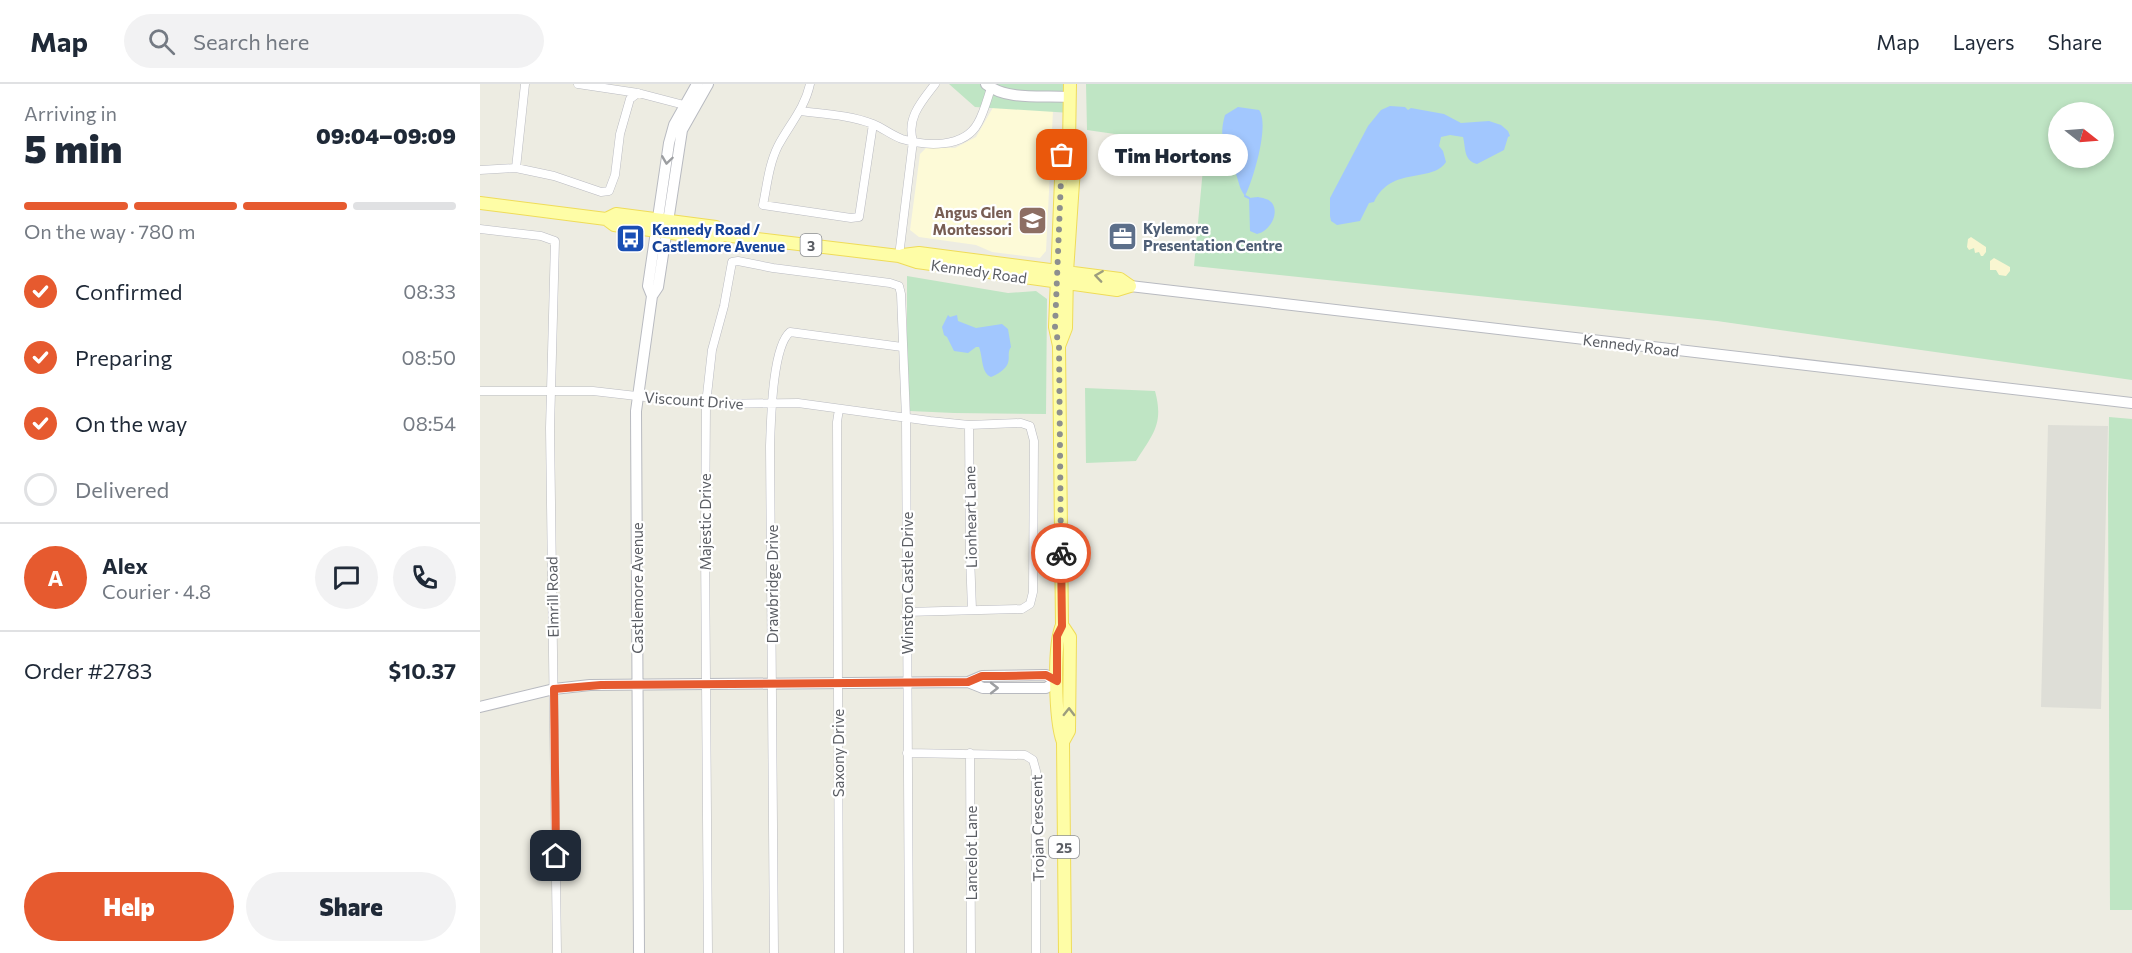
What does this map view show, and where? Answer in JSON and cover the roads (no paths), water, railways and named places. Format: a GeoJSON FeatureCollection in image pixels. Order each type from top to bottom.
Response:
{"type":"FeatureCollection","features":[{"type":"Feature","properties":{"kind":"main road","name":"25"},"geometry":{"type":"LineString","coordinates":[[1065,953],[1063,742],[1059,731],[1057,636],[1062,626],[1059,346],[1066,328],[1062,277],[1075,153],[1069,144],[1070,90]]}},
{"type":"Feature","properties":{"kind":"main road","name":"Kennedy Road"},"geometry":{"type":"LineString","coordinates":[[480,203],[606,219],[616,214],[662,226],[716,227],[723,234],[899,256],[917,262],[1062,277],[1117,290],[1130,286]]}},
{"type":"Feature","properties":{"kind":"main road","name":"25"},"geometry":{"type":"LineString","coordinates":[[1062,626],[1070,637],[1069,731],[1063,742]]}},
{"type":"Feature","properties":{"kind":"street"},"geometry":{"type":"LineString","coordinates":[[516,168],[525,84]]}},
{"type":"Feature","properties":{"kind":"street"},"geometry":{"type":"LineString","coordinates":[[578,84],[638,93],[689,106]]}},
{"type":"Feature","properties":{"kind":"street"},"geometry":{"type":"LineString","coordinates":[[689,106],[697,84]]}},
{"type":"Feature","properties":{"kind":"street"},"geometry":{"type":"LineString","coordinates":[[689,106],[708,84]]}},
{"type":"Feature","properties":{"kind":"street"},"geometry":{"type":"LineString","coordinates":[[810,84],[800,111],[778,146],[772,161],[764,205],[851,218],[859,216],[873,124]]}},
{"type":"Feature","properties":{"kind":"street"},"geometry":{"type":"LineString","coordinates":[[899,256],[913,141],[912,119],[916,109],[935,84]]}},
{"type":"Feature","properties":{"kind":"street"},"geometry":{"type":"LineString","coordinates":[[800,111],[851,118],[873,124],[896,136],[913,141],[944,143],[964,137],[977,125],[988,86],[1009,94],[1070,90]]}},
{"type":"Feature","properties":{"kind":"street"},"geometry":{"type":"LineString","coordinates":[[480,170],[516,168],[554,176],[601,192],[609,191],[615,175],[620,134],[630,99],[638,93]]}},
{"type":"Feature","properties":{"kind":"street","name":"Castlemore Avenue"},"geometry":{"type":"LineString","coordinates":[[639,953],[638,397],[652,296],[648,286],[689,106]]}},
{"type":"Feature","properties":{"kind":"street","name":"Elmrill Road"},"geometry":{"type":"LineString","coordinates":[[480,229],[541,236],[555,241],[551,391],[557,953]]}},
{"type":"Feature","properties":{"kind":"street","name":"Majestic Drive"},"geometry":{"type":"LineString","coordinates":[[708,953],[706,404],[712,350],[724,306],[732,262],[738,261],[899,286]]}},
{"type":"Feature","properties":{"kind":"street","name":"Winston Castle Drive"},"geometry":{"type":"LineString","coordinates":[[899,286],[902,294],[906,418],[909,953]]}},
{"type":"Feature","properties":{"kind":"street","name":"Kennedy Road"},"geometry":{"type":"LineString","coordinates":[[1130,286],[2132,403]]}},
{"type":"Feature","properties":{"kind":"street","name":"Drawbridge Drive"},"geometry":{"type":"LineString","coordinates":[[774,953],[770,446],[772,404],[782,342],[790,332],[902,348]]}},
{"type":"Feature","properties":{"kind":"street","name":"Viscount Drive"},"geometry":{"type":"LineString","coordinates":[[480,391],[593,391],[706,404],[798,403],[969,425],[1026,424],[1032,430],[1034,441],[1033,592],[1030,604],[1022,609],[972,610]]}},
{"type":"Feature","properties":{"kind":"street","name":"Saxony Drive"},"geometry":{"type":"LineString","coordinates":[[839,409],[837,422],[840,953]]}},
{"type":"Feature","properties":{"kind":"street","name":"Lionheart Lane"},"geometry":{"type":"LineString","coordinates":[[969,425],[972,610]]}},
{"type":"Feature","properties":{"kind":"street"},"geometry":{"type":"LineString","coordinates":[[906,612],[972,610]]}},
{"type":"Feature","properties":{"kind":"street"},"geometry":{"type":"LineString","coordinates":[[480,707],[554,689],[578,686],[968,682],[982,676],[1014,675],[1046,675],[1057,681]]}},
{"type":"Feature","properties":{"kind":"street","name":"Trojan Crescent"},"geometry":{"type":"LineString","coordinates":[[907,753],[1025,755],[1034,760],[1038,879],[1036,953]]}},
{"type":"Feature","properties":{"kind":"street","name":"Lancelot Lane"},"geometry":{"type":"LineString","coordinates":[[970,753],[971,953]]}},
{"type":"Feature","properties":{"kind":"water"},"geometry":{"type":"Polygon","coordinates":[[[1390,106],[1444,114],[1461,123],[1489,121],[1501,125],[1510,136],[1504,150],[1477,164],[1467,157],[1463,137],[1450,135],[1441,137],[1439,146],[1446,162],[1439,169],[1391,183],[1374,202],[1369,203],[1360,221],[1337,225],[1331,221],[1330,198],[1368,126],[1381,110],[1390,106]]]}},
{"type":"Feature","properties":{"kind":"water"},"geometry":{"type":"Polygon","coordinates":[[[1238,107],[1259,110],[1263,127],[1259,153],[1245,196],[1224,146],[1222,132],[1225,115],[1238,107]]]}},
{"type":"Feature","properties":{"kind":"water"},"geometry":{"type":"Polygon","coordinates":[[[1258,197],[1271,202],[1275,212],[1266,230],[1257,234],[1250,231],[1249,198],[1258,197]]]}},
{"type":"Feature","properties":{"kind":"water"},"geometry":{"type":"Polygon","coordinates":[[[948,315],[950,317],[957,315],[958,321],[976,328],[1002,324],[1008,329],[1011,347],[1005,367],[991,377],[985,372],[979,347],[968,353],[954,351],[942,327],[948,315]]]}},
{"type":"Feature","properties":{"kind":"waterway"},"geometry":{"type":"LineString","coordinates":[[1245,196],[1249,198]]}},
{"type":"Feature","properties":{"kind":"place","name":"Tim Hortons"},"geometry":{"type":"Point","coordinates":[1062,155]}},
{"type":"Feature","properties":{"kind":"place","name":"Angus Glen Montessori"},"geometry":{"type":"Point","coordinates":[1033,221]}},
{"type":"Feature","properties":{"kind":"place","name":"Kylemore Presentation Centre"},"geometry":{"type":"Point","coordinates":[1122,237]}},
{"type":"Feature","properties":{"kind":"place","name":"Kennedy Road / Castlemore Avenue"},"geometry":{"type":"Point","coordinates":[631,238]}}]}
